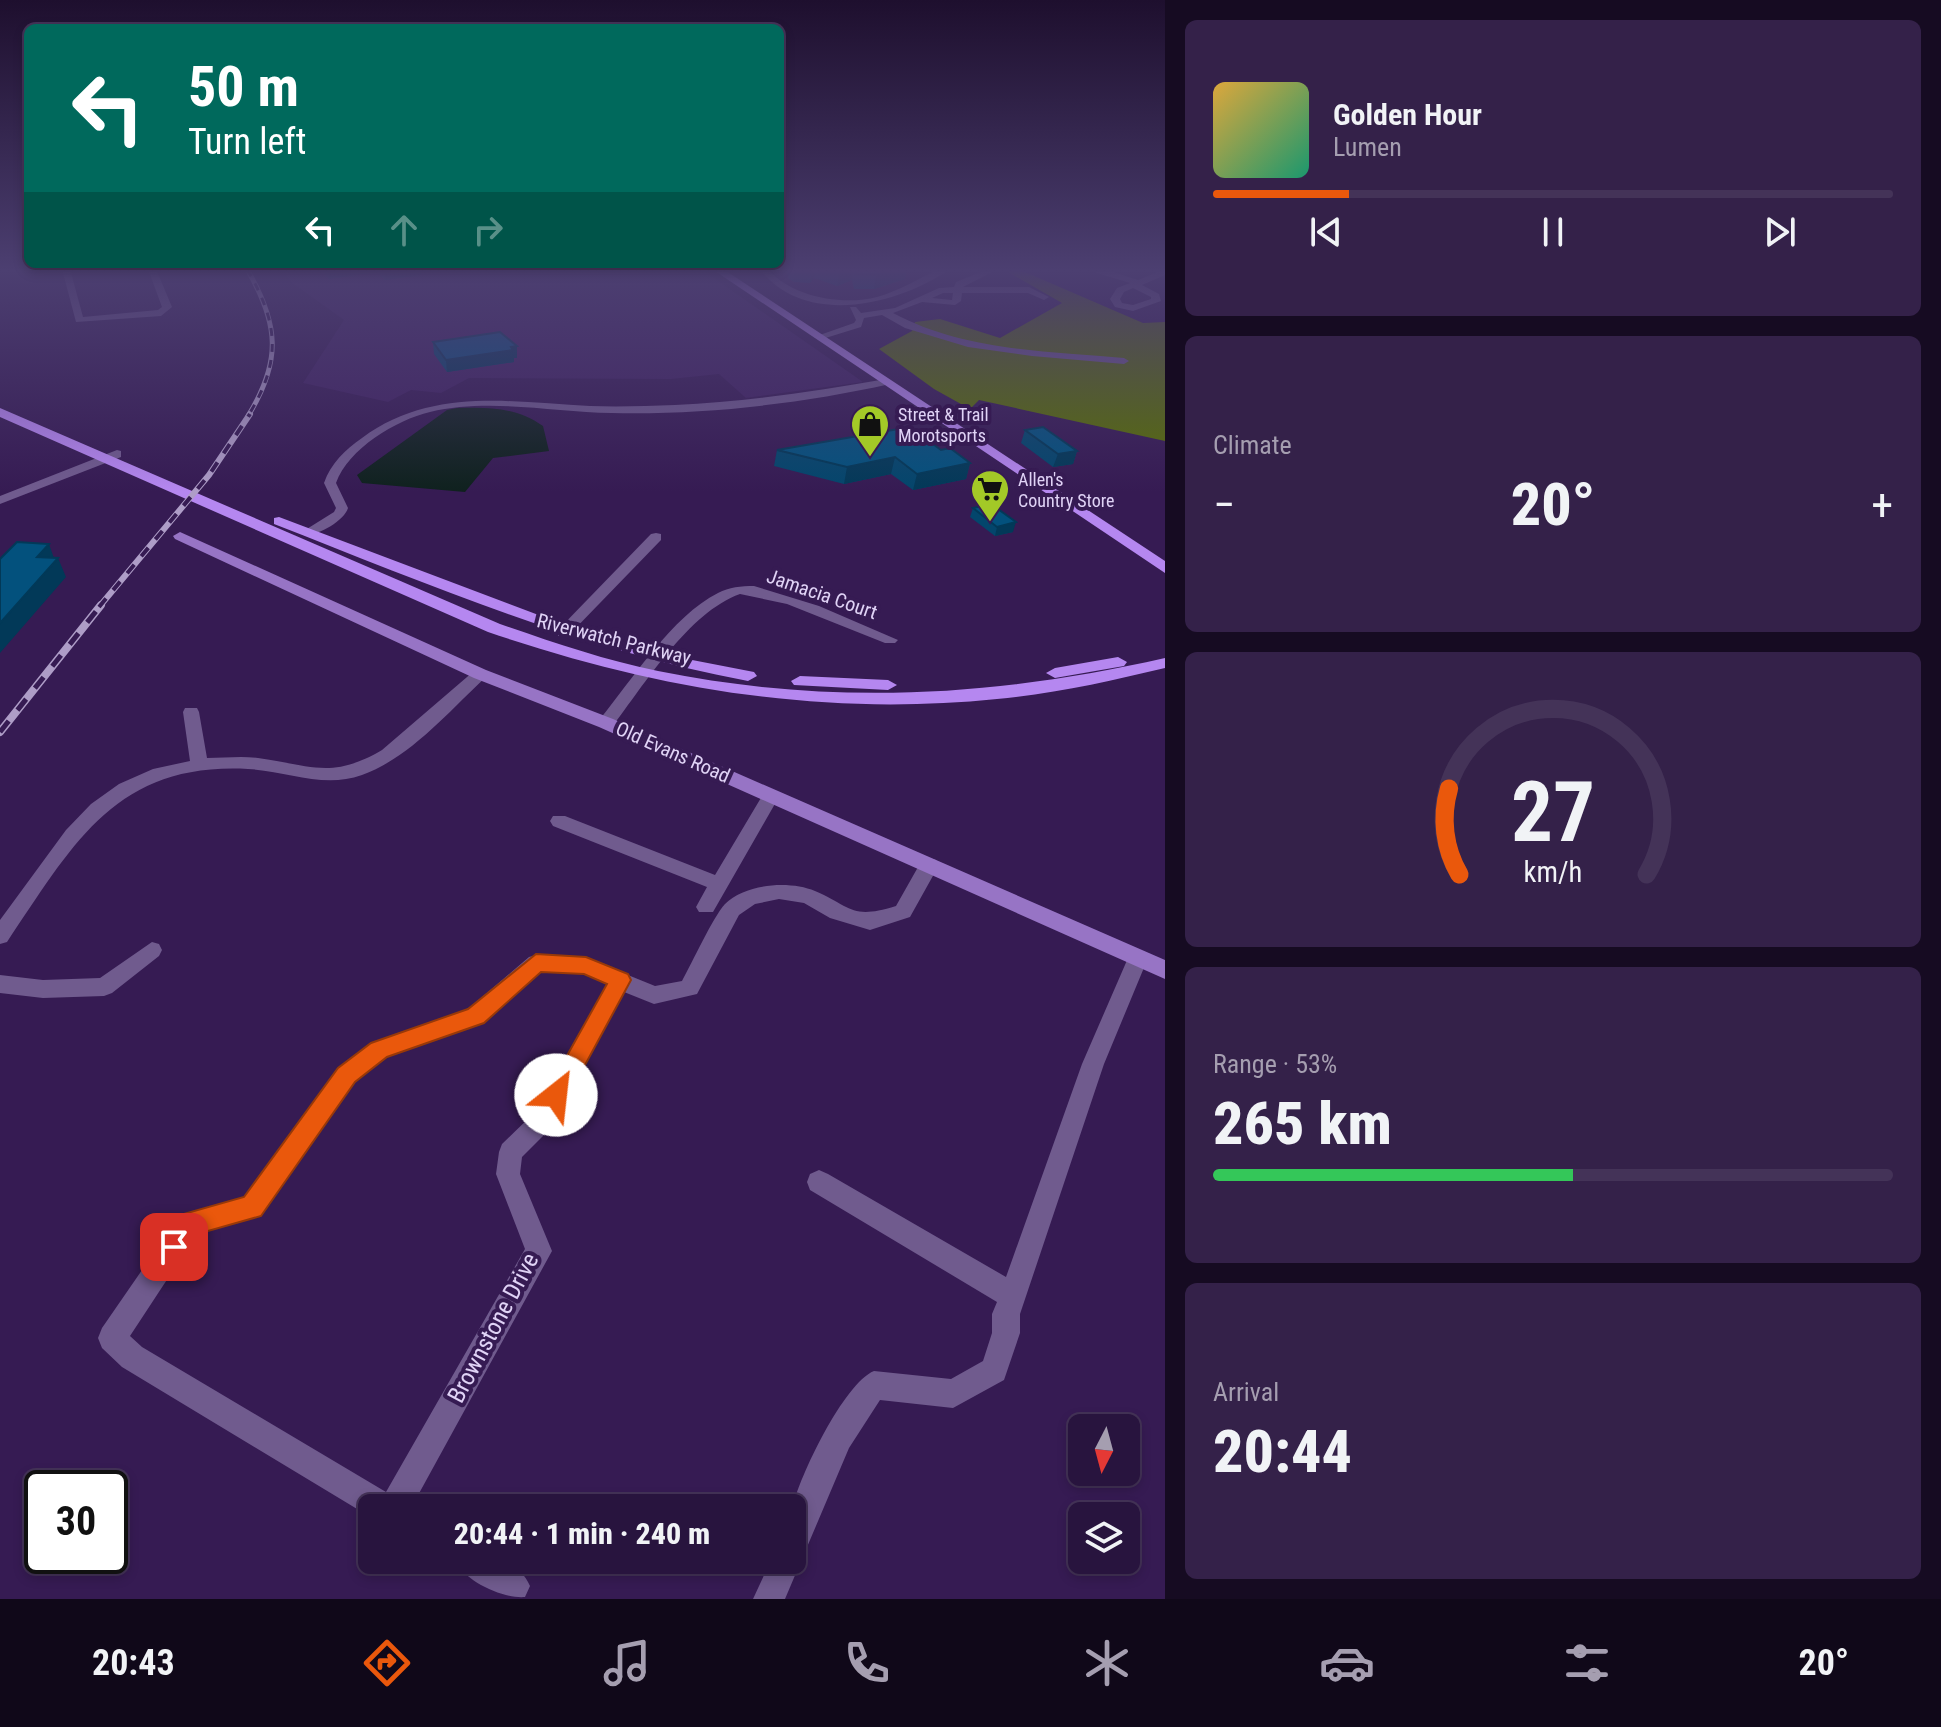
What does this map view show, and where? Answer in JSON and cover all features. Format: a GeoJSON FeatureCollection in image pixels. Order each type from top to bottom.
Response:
{"type":"FeatureCollection","features":[{"type":"Feature","properties":{"kind":"main road"},"geometry":{"type":"LineString","coordinates":[[829,344],[1165,568]]}},
{"type":"Feature","properties":{"kind":"main road","name":"Riverwatch Parkway"},"geometry":{"type":"LineString","coordinates":[[0,399],[157,477],[540,646],[645,673],[798,695],[883,699],[1031,690],[1096,681],[1160,666]]}},
{"type":"Feature","properties":{"kind":"main road","name":"Riverwatch Parkway"},"geometry":{"type":"LineString","coordinates":[[0,412],[112,456]]}},
{"type":"Feature","properties":{"kind":"main road","name":"Riverwatch Parkway"},"geometry":{"type":"LineString","coordinates":[[244,514],[309,532],[563,633],[658,657],[764,678],[931,685],[990,682],[1096,667],[1165,650]]}},
{"type":"Feature","properties":{"kind":"street"},"geometry":{"type":"LineString","coordinates":[[972,344],[1124,361]]}},
{"type":"Feature","properties":{"kind":"street"},"geometry":{"type":"LineString","coordinates":[[309,532],[340,514],[342,508],[330,483],[335,467],[410,413],[471,404],[615,410],[697,407],[886,382]]}},
{"type":"Feature","properties":{"kind":"street"},"geometry":{"type":"LineString","coordinates":[[641,397],[681,399],[697,407]]}},
{"type":"Feature","properties":{"kind":"street"},"geometry":{"type":"LineString","coordinates":[[0,500],[112,456]]}},
{"type":"Feature","properties":{"kind":"street","name":"Old Evans Road"},"geometry":{"type":"LineString","coordinates":[[180,536],[360,615],[480,674],[606,723],[1165,970]]}},
{"type":"Feature","properties":{"kind":"street"},"geometry":{"type":"LineString","coordinates":[[563,633],[656,537]]}},
{"type":"Feature","properties":{"kind":"street","name":"Jamacia Court"},"geometry":{"type":"LineString","coordinates":[[606,723],[658,657],[712,601],[738,590],[776,597],[890,640]]}},
{"type":"Feature","properties":{"kind":"street"},"geometry":{"type":"LineString","coordinates":[[0,936],[71,836],[100,803],[180,765],[252,763],[320,777],[357,770],[387,755],[480,674]]}},
{"type":"Feature","properties":{"kind":"street"},"geometry":{"type":"LineString","coordinates":[[191,712],[199,763]]}},
{"type":"Feature","properties":{"kind":"street"},"geometry":{"type":"LineString","coordinates":[[706,907],[771,795]]}},
{"type":"Feature","properties":{"kind":"street"},"geometry":{"type":"LineString","coordinates":[[559,821],[719,884]]}},
{"type":"Feature","properties":{"kind":"street"},"geometry":{"type":"LineString","coordinates":[[361,1494],[132,1357],[112,1338],[189,1224],[252,1207],[347,1075],[379,1050],[476,1016],[536,963],[586,966],[654,995],[689,988],[732,910],[750,898],[779,892],[808,896],[837,913],[870,922],[903,912],[929,865]]}},
{"type":"Feature","properties":{"kind":"street"},"geometry":{"type":"LineString","coordinates":[[0,984],[43,989],[104,987],[152,950]]}},
{"type":"Feature","properties":{"kind":"street"},"geometry":{"type":"LineString","coordinates":[[806,1516],[845,1427],[863,1394],[874,1385],[953,1394],[974,1385],[994,1370],[1012,1296],[1093,1064],[1138,958]]}},
{"type":"Feature","properties":{"kind":"street","name":"Brownstone Drive"},"geometry":{"type":"LineString","coordinates":[[402,1494],[539,1251],[508,1174],[511,1152],[542,1121],[620,980]]}},
{"type":"Feature","properties":{"kind":"street"},"geometry":{"type":"LineString","coordinates":[[819,1182],[1012,1296]]}},
{"type":"Feature","properties":{"kind":"street"},"geometry":{"type":"LineString","coordinates":[[494,1574],[514,1586]]}},
{"type":"Feature","properties":{"kind":"street"},"geometry":{"type":"LineString","coordinates":[[769,1599],[781,1574]]}},
{"type":"Feature","properties":{"kind":"shaded area"},"geometry":{"type":"Polygon","coordinates":[[[329,344],[808,344],[863,382],[746,398],[719,374],[671,379],[469,378],[441,393],[411,390],[388,402],[303,383],[329,344]]]}},
{"type":"Feature","properties":{"kind":"shaded area"},"geometry":{"type":"Polygon","coordinates":[[[447,410],[502,410],[523,415],[543,426],[549,451],[493,458],[465,492],[362,483],[357,475],[447,410]]]}},
{"type":"Feature","properties":{"kind":"green space"},"geometry":{"type":"Polygon","coordinates":[[[889,344],[1165,344],[1165,441],[979,400],[970,409],[934,389],[879,349],[889,344]]]}},
{"type":"Feature","properties":{"kind":"building"},"geometry":{"type":"Polygon","coordinates":[[[434,344],[517,346],[511,347],[513,350],[446,360],[434,344]]]}},
{"type":"Feature","properties":{"kind":"building"},"geometry":{"type":"Polygon","coordinates":[[[910,427],[941,450],[950,448],[970,463],[917,474],[895,457],[847,467],[777,450],[910,427]]]}},
{"type":"Feature","properties":{"kind":"building"},"geometry":{"type":"Polygon","coordinates":[[[1043,427],[1077,451],[1058,454],[1025,430],[1043,427]]]}},
{"type":"Feature","properties":{"kind":"building"},"geometry":{"type":"Polygon","coordinates":[[[991,504],[1016,522],[997,527],[973,508],[991,504]]]}},
{"type":"Feature","properties":{"kind":"building"},"geometry":{"type":"Polygon","coordinates":[[[17,542],[49,544],[37,557],[58,558],[0,623],[0,559],[17,542]]]}},
{"type":"Feature","properties":{"kind":"railway"},"geometry":{"type":"LineString","coordinates":[[248,416],[267,378],[272,344]]}},
{"type":"Feature","properties":{"kind":"railway"},"geometry":{"type":"LineString","coordinates":[[99,607],[209,475],[250,414]]}},
{"type":"Feature","properties":{"kind":"railway"},"geometry":{"type":"LineString","coordinates":[[0,732],[101,605]]}},
{"type":"Feature","properties":{"kind":"place","name":"Street & Trail Morotsports"},"geometry":{"type":"Point","coordinates":[870,458]}},
{"type":"Feature","properties":{"kind":"place","name":"Allen's Country Store"},"geometry":{"type":"Point","coordinates":[990,523]}},
{"type":"Feature","properties":{"kind":"route"},"geometry":{"type":"LineString","coordinates":[[174,1247],[189,1224],[252,1207],[347,1075],[379,1050],[476,1016],[536,963],[559,961],[586,966],[620,980],[556,1095]]}}]}
